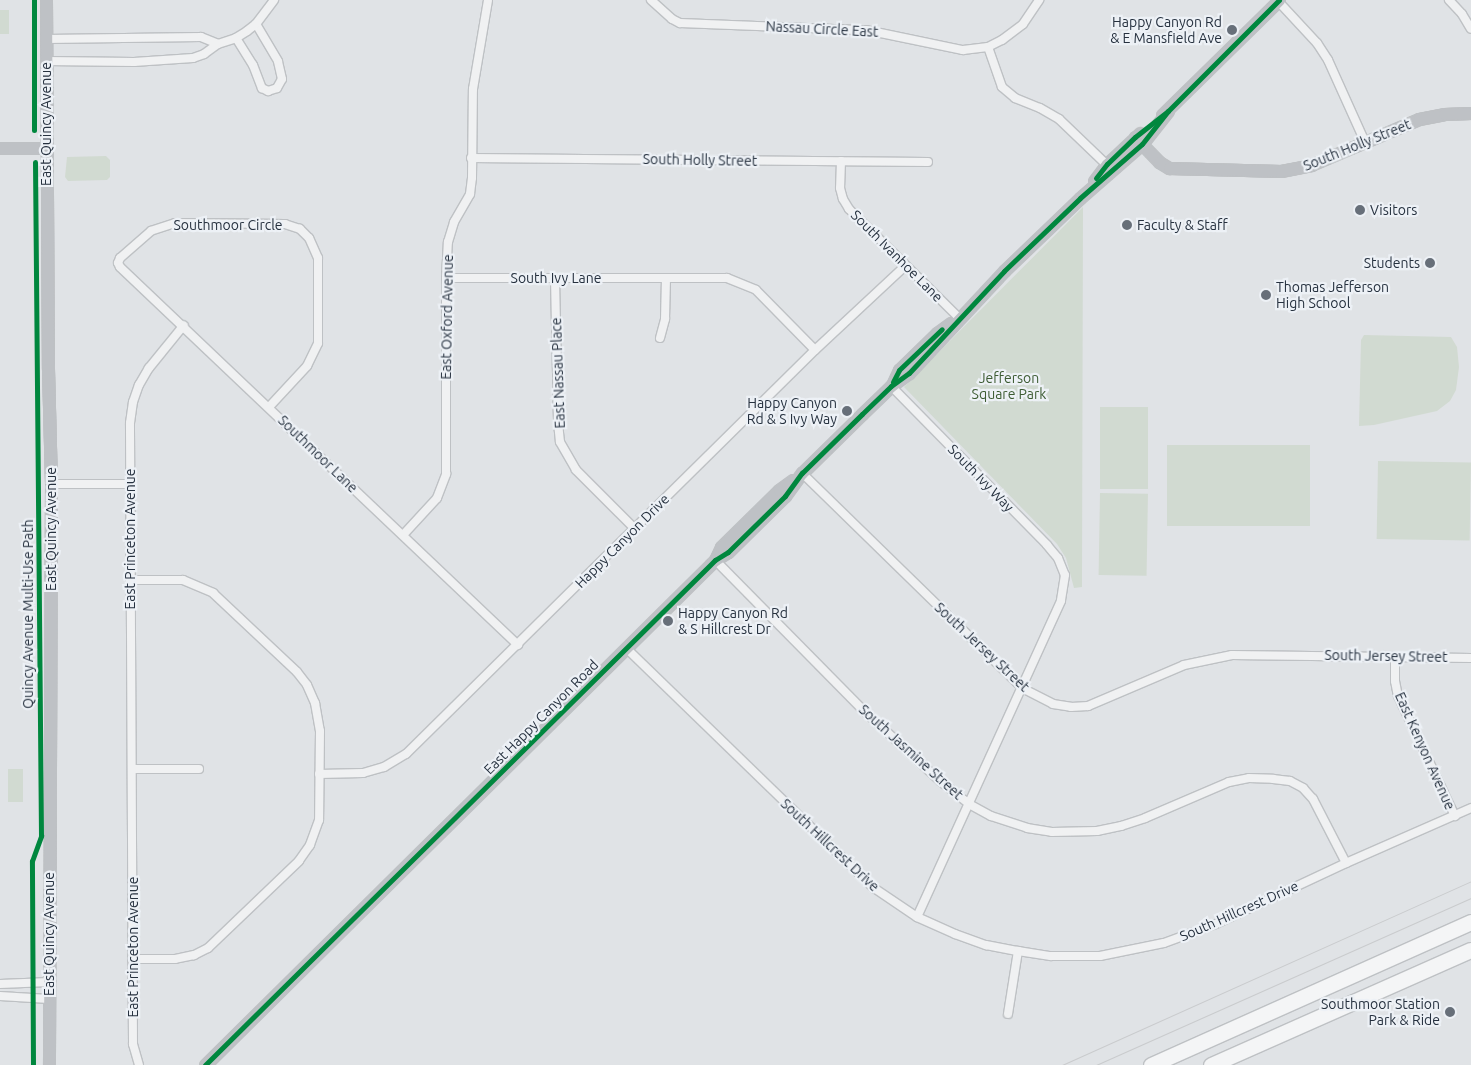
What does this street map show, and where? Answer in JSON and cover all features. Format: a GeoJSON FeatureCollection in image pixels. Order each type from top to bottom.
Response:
{"type":"FeatureCollection","features":[{"type":"Feature","properties":{"kind":"highway"},"geometry":{"type":"LineString","coordinates":[[1151,1065],[1471,922]]}},
{"type":"Feature","properties":{"kind":"highway"},"geometry":{"type":"LineString","coordinates":[[1211,1065],[1471,950]]}},
{"type":"Feature","properties":{"kind":"street","name":"East Quincy Avenue"},"geometry":{"type":"LineString","coordinates":[[46,0],[46,148],[51,484],[48,1063]]}},
{"type":"Feature","properties":{"kind":"street"},"geometry":{"type":"LineString","coordinates":[[46,61],[181,60],[204,54],[218,44],[236,38],[256,24],[274,0]]}},
{"type":"Feature","properties":{"kind":"street","name":"East Oxford Avenue"},"geometry":{"type":"LineString","coordinates":[[403,535],[437,498],[446,474],[446,278],[449,237],[470,194],[473,89],[488,0]]}},
{"type":"Feature","properties":{"kind":"street","name":"Nassau Circle East"},"geometry":{"type":"LineString","coordinates":[[651,0],[680,23],[866,30],[963,50],[988,47],[1016,30],[1032,14],[1039,0]]}},
{"type":"Feature","properties":{"kind":"street"},"geometry":{"type":"LineString","coordinates":[[1278,0],[1317,43],[1328,60],[1365,142]]}},
{"type":"Feature","properties":{"kind":"street","name":"East Happy Canyon Road"},"geometry":{"type":"LineString","coordinates":[[205,1065],[715,560],[721,547],[727,541],[779,490],[802,473],[891,386],[905,365],[937,333],[959,318],[1278,0]]}},
{"type":"Feature","properties":{"kind":"street"},"geometry":{"type":"LineString","coordinates":[[1449,0],[1462,14],[1471,29]]}},
{"type":"Feature","properties":{"kind":"street"},"geometry":{"type":"LineString","coordinates":[[236,38],[253,65],[262,88],[268,91],[277,88],[282,79],[278,61],[256,24]]}},
{"type":"Feature","properties":{"kind":"street"},"geometry":{"type":"LineString","coordinates":[[46,39],[201,37],[218,44]]}},
{"type":"Feature","properties":{"kind":"street"},"geometry":{"type":"LineString","coordinates":[[988,47],[1002,86],[1015,98],[1059,119],[1110,168]]}},
{"type":"Feature","properties":{"kind":"street","name":"South Holly Street"},"geometry":{"type":"LineString","coordinates":[[1139,140],[1159,162],[1174,169],[1292,170],[1311,165],[1419,119],[1444,114],[1471,113]]}},
{"type":"Feature","properties":{"kind":"street"},"geometry":{"type":"LineString","coordinates":[[0,148],[46,148]]}},
{"type":"Feature","properties":{"kind":"street","name":"South Holly Street"},"geometry":{"type":"LineString","coordinates":[[471,158],[928,162]]}},
{"type":"Feature","properties":{"kind":"street","name":"South Ivanhoe Lane"},"geometry":{"type":"LineString","coordinates":[[841,161],[840,188],[849,209],[959,318]]}},
{"type":"Feature","properties":{"kind":"street","name":"Southmoor Circle"},"geometry":{"type":"LineString","coordinates":[[118,263],[120,258],[151,231],[175,223],[285,224],[300,229],[310,238],[318,258],[318,344],[307,366],[269,407]]}},
{"type":"Feature","properties":{"kind":"street","name":"Southmoor Lane"},"geometry":{"type":"LineString","coordinates":[[118,263],[518,645]]}},
{"type":"Feature","properties":{"kind":"street","name":"Happy Canyon Drive"},"geometry":{"type":"LineString","coordinates":[[319,774],[363,773],[384,767],[406,754],[815,350],[905,266]]}},
{"type":"Feature","properties":{"kind":"street","name":"South Ivy Lane"},"geometry":{"type":"LineString","coordinates":[[446,278],[727,278],[756,290],[815,350]]}},
{"type":"Feature","properties":{"kind":"street","name":"East Nassau Place"},"geometry":{"type":"LineString","coordinates":[[555,278],[560,442],[576,470],[635,529]]}},
{"type":"Feature","properties":{"kind":"street"},"geometry":{"type":"LineString","coordinates":[[660,338],[665,318],[666,278]]}},
{"type":"Feature","properties":{"kind":"street","name":"East Princeton Avenue"},"geometry":{"type":"LineString","coordinates":[[139,1065],[133,1044],[130,423],[133,402],[149,368],[184,325]]}},
{"type":"Feature","properties":{"kind":"street","name":"South Ivy Way"},"geometry":{"type":"LineString","coordinates":[[891,386],[1058,558],[1065,576],[1061,601],[1022,688]]}},
{"type":"Feature","properties":{"kind":"street","name":"South Jersey Street"},"geometry":{"type":"LineString","coordinates":[[802,473],[1022,688],[1054,704],[1071,707],[1088,706],[1143,681],[1200,660],[1251,654],[1471,658]]}},
{"type":"Feature","properties":{"kind":"street"},"geometry":{"type":"LineString","coordinates":[[51,484],[130,484]]}},
{"type":"Feature","properties":{"kind":"street","name":"South Jasmine Street"},"geometry":{"type":"LineString","coordinates":[[715,560],[862,708],[940,782],[969,804],[1010,823],[1027,828],[1066,833],[1097,831],[1145,818],[1229,782],[1249,778],[1273,778],[1290,782],[1303,788],[1313,799],[1346,863]]}},
{"type":"Feature","properties":{"kind":"street"},"geometry":{"type":"LineString","coordinates":[[130,580],[164,578],[182,580],[213,593],[297,672],[307,685],[315,703],[320,731],[319,820],[310,845],[299,861],[219,940],[208,948],[194,955],[175,959],[132,959]]}},
{"type":"Feature","properties":{"kind":"street","name":"South Hillcrest Drive"},"geometry":{"type":"LineString","coordinates":[[626,648],[874,888],[917,917],[986,945],[1018,952],[1051,956],[1100,956],[1164,944],[1216,924],[1346,863],[1471,808]]}},
{"type":"Feature","properties":{"kind":"street","name":"East Kenyon Avenue"},"geometry":{"type":"LineString","coordinates":[[1396,656],[1395,681],[1398,696],[1455,816]]}},
{"type":"Feature","properties":{"kind":"street"},"geometry":{"type":"LineString","coordinates":[[917,917],[1022,688]]}},
{"type":"Feature","properties":{"kind":"street"},"geometry":{"type":"LineString","coordinates":[[133,769],[199,769]]}},
{"type":"Feature","properties":{"kind":"street"},"geometry":{"type":"LineString","coordinates":[[1008,1014],[1018,952]]}},
{"type":"Feature","properties":{"kind":"street"},"geometry":{"type":"LineString","coordinates":[[0,984],[49,982]]}},
{"type":"Feature","properties":{"kind":"street"},"geometry":{"type":"LineString","coordinates":[[0,996],[49,999]]}},
{"type":"Feature","properties":{"kind":"green space"},"geometry":{"type":"Polygon","coordinates":[[[0,10],[9,10],[9,34],[0,34],[0,10]]]}},
{"type":"Feature","properties":{"kind":"green space"},"geometry":{"type":"Polygon","coordinates":[[[106,156],[110,160],[110,177],[107,180],[68,181],[65,177],[67,157],[106,156]]]}},
{"type":"Feature","properties":{"kind":"green space","name":"Jefferson Square Park"},"geometry":{"type":"Polygon","coordinates":[[[1083,207],[1082,587],[1074,588],[1066,558],[1057,544],[904,387],[1083,207]]]}},
{"type":"Feature","properties":{"kind":"green space"},"geometry":{"type":"Polygon","coordinates":[[[1364,335],[1451,337],[1457,347],[1459,367],[1456,390],[1450,401],[1437,411],[1374,425],[1359,426],[1361,340],[1364,335]]]}},
{"type":"Feature","properties":{"kind":"green space"},"geometry":{"type":"Polygon","coordinates":[[[1100,407],[1148,407],[1148,489],[1100,489],[1100,407]]]}},
{"type":"Feature","properties":{"kind":"green space"},"geometry":{"type":"Polygon","coordinates":[[[1167,445],[1310,445],[1310,526],[1167,526],[1167,445]]]}},
{"type":"Feature","properties":{"kind":"green space"},"geometry":{"type":"Polygon","coordinates":[[[1378,461],[1471,463],[1470,541],[1377,539],[1378,461]]]}},
{"type":"Feature","properties":{"kind":"green space"},"geometry":{"type":"Polygon","coordinates":[[[1100,493],[1148,494],[1147,576],[1099,575],[1100,493]]]}},
{"type":"Feature","properties":{"kind":"green space"},"geometry":{"type":"Polygon","coordinates":[[[8,769],[23,769],[23,802],[8,802],[8,769]]]}},
{"type":"Feature","properties":{"kind":"tram line"},"geometry":{"type":"LineString","coordinates":[[1062,1065],[1471,881]]}},
{"type":"Feature","properties":{"kind":"tram line"},"geometry":{"type":"LineString","coordinates":[[1096,1065],[1471,898]]}},
{"type":"Feature","properties":{"kind":"cycle path"},"geometry":{"type":"LineString","coordinates":[[34,0],[34,130]]}},
{"type":"Feature","properties":{"kind":"cycle path"},"geometry":{"type":"LineString","coordinates":[[1096,178],[1107,164],[1135,137],[1168,111],[1279,0]]}},
{"type":"Feature","properties":{"kind":"cycle path"},"geometry":{"type":"LineString","coordinates":[[205,1065],[715,560],[728,552],[785,496],[802,473],[862,414],[891,386],[909,373],[1004,271],[1080,198],[1142,144],[1168,111]]}},
{"type":"Feature","properties":{"kind":"cycle path","name":"Quincy Avenue Multi-Use Path"},"geometry":{"type":"LineString","coordinates":[[33,1065],[32,861],[41,836],[35,162]]}},
{"type":"Feature","properties":{"kind":"cycle path"},"geometry":{"type":"LineString","coordinates":[[893,382],[899,370],[942,329]]}},
{"type":"Feature","properties":{"kind":"place","name":"Happy Canyon Rd & E Mansfield Ave"},"geometry":{"type":"Point","coordinates":[1232,30]}},
{"type":"Feature","properties":{"kind":"place","name":"Visitors"},"geometry":{"type":"Point","coordinates":[1360,210]}},
{"type":"Feature","properties":{"kind":"place","name":"Faculty & Staff"},"geometry":{"type":"Point","coordinates":[1127,225]}},
{"type":"Feature","properties":{"kind":"place","name":"Students"},"geometry":{"type":"Point","coordinates":[1430,263]}},
{"type":"Feature","properties":{"kind":"place","name":"Thomas Jefferson High School"},"geometry":{"type":"Point","coordinates":[1266,295]}},
{"type":"Feature","properties":{"kind":"place","name":"Happy Canyon Rd & S Ivy Way"},"geometry":{"type":"Point","coordinates":[847,411]}},
{"type":"Feature","properties":{"kind":"place","name":"Happy Canyon Rd & S Hillcrest Dr"},"geometry":{"type":"Point","coordinates":[668,621]}},
{"type":"Feature","properties":{"kind":"place","name":"Southmoor Station Park & Ride"},"geometry":{"type":"Point","coordinates":[1450,1012]}}]}
